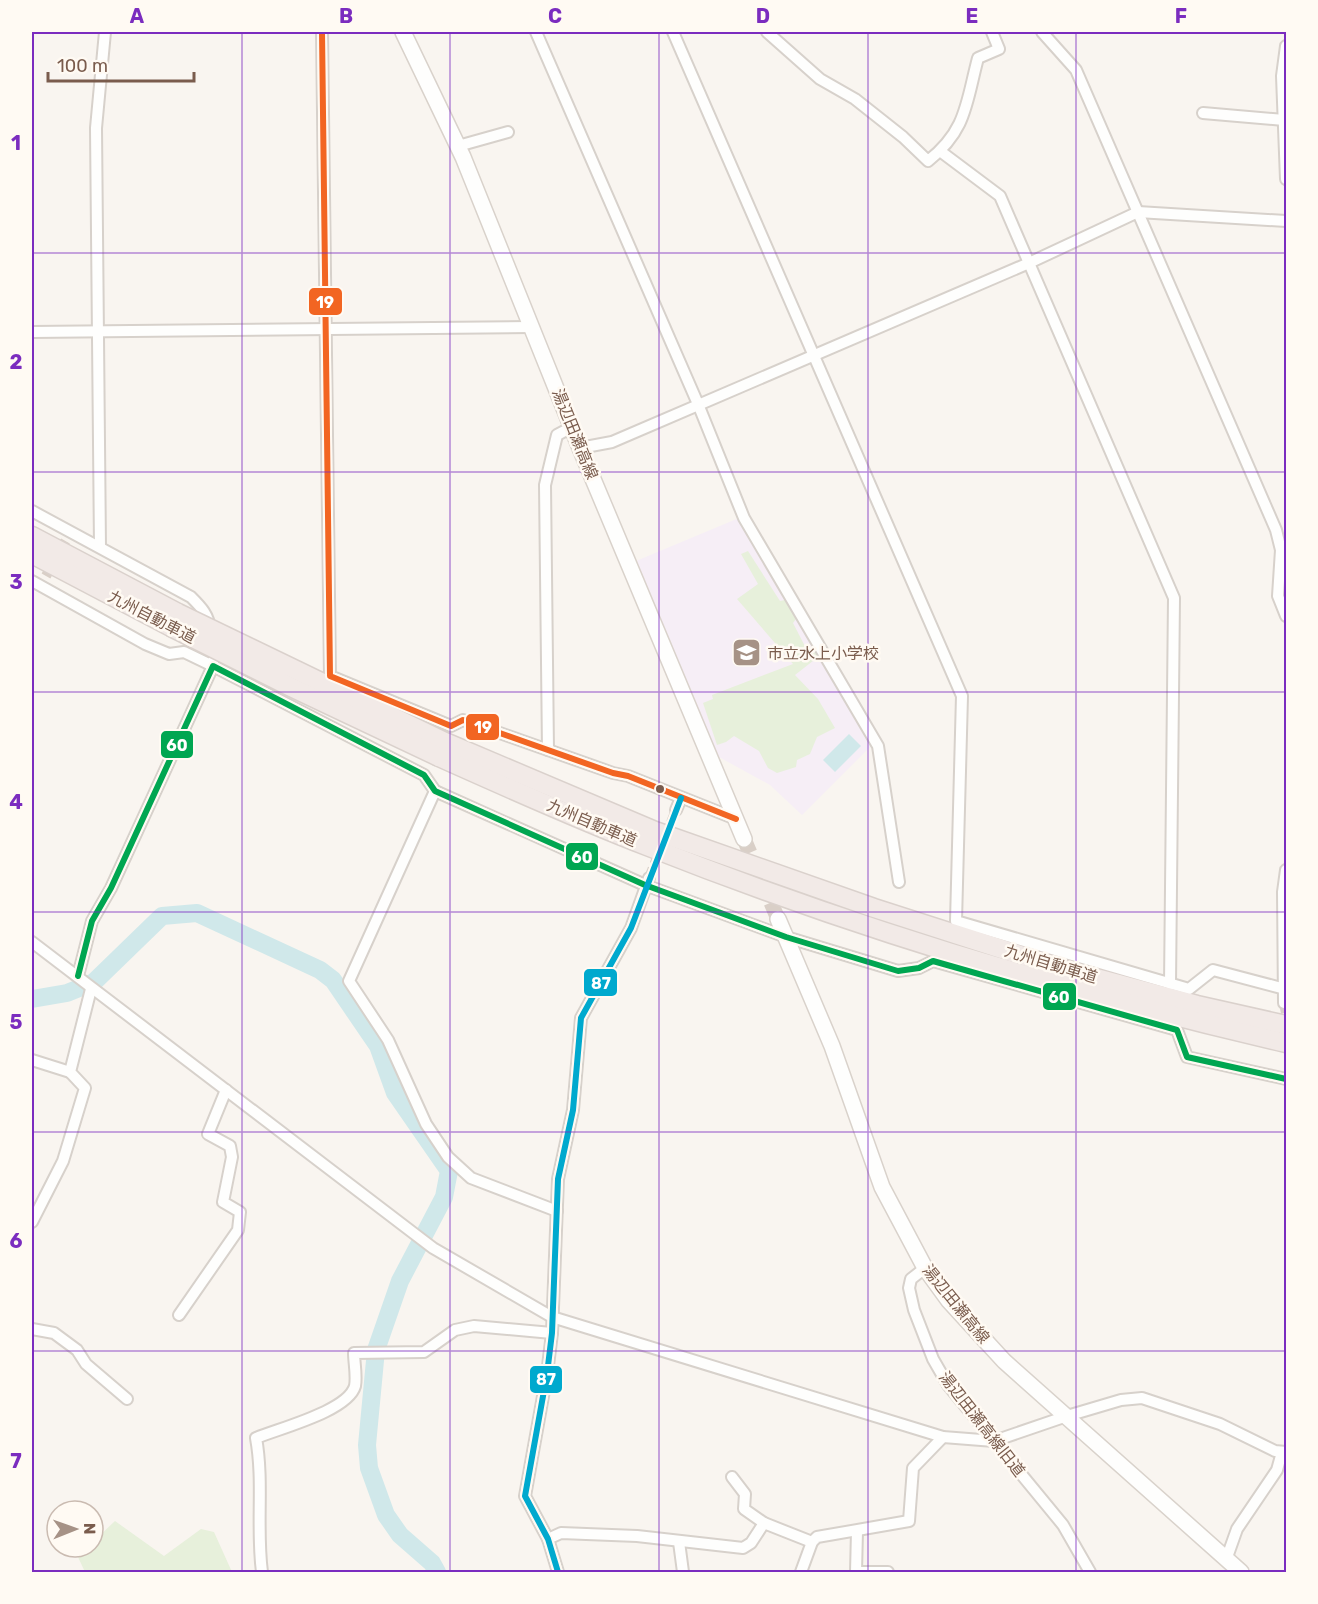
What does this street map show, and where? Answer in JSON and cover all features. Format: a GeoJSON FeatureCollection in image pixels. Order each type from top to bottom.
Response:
{"type":"FeatureCollection","features":[{"type":"Feature","properties":{"kind":"highway","name":"九州自動車道"},"geometry":{"type":"LineString","coordinates":[[32,536],[175,620]]}},
{"type":"Feature","properties":{"kind":"highway","name":"九州自動車道"},"geometry":{"type":"LineString","coordinates":[[32,554],[175,620],[648,847],[867,925],[1066,987],[1194,1013],[1287,1025]]}},
{"type":"Feature","properties":{"kind":"highway","name":"九州自動車道"},"geometry":{"type":"LineString","coordinates":[[442,749],[655,831],[874,908],[1287,1043]]}},
{"type":"Feature","properties":{"kind":"main road","name":"湯辺田瀬高線"},"geometry":{"type":"LineString","coordinates":[[403,32],[458,146],[580,448],[744,839]]}},
{"type":"Feature","properties":{"kind":"main road","name":"湯辺田瀬高線"},"geometry":{"type":"LineString","coordinates":[[778,919],[832,1046],[882,1187],[925,1268],[979,1335],[1240,1572]]}},
{"type":"Feature","properties":{"kind":"street"},"geometry":{"type":"LineString","coordinates":[[100,547],[96,128],[105,32]]}},
{"type":"Feature","properties":{"kind":"street"},"geometry":{"type":"LineString","coordinates":[[322,32],[330,676],[451,726],[463,720],[628,776],[736,819]]}},
{"type":"Feature","properties":{"kind":"street"},"geometry":{"type":"LineString","coordinates":[[536,32],[698,404],[744,518],[878,746],[899,882]]}},
{"type":"Feature","properties":{"kind":"street"},"geometry":{"type":"LineString","coordinates":[[673,32],[962,696],[956,921],[1189,989],[1213,970],[1285,989]]}},
{"type":"Feature","properties":{"kind":"street"},"geometry":{"type":"LineString","coordinates":[[767,32],[820,79],[855,99],[903,137],[927,162],[954,138],[965,116],[978,58],[999,48],[992,32]]}},
{"type":"Feature","properties":{"kind":"street"},"geometry":{"type":"LineString","coordinates":[[1042,32],[1076,69],[1281,543],[1278,596],[1287,616]]}},
{"type":"Feature","properties":{"kind":"street"},"geometry":{"type":"LineString","coordinates":[[1287,46],[1282,76],[1287,179]]}},
{"type":"Feature","properties":{"kind":"street"},"geometry":{"type":"LineString","coordinates":[[1203,113],[1284,120]]}},
{"type":"Feature","properties":{"kind":"street"},"geometry":{"type":"LineString","coordinates":[[458,146],[508,132]]}},
{"type":"Feature","properties":{"kind":"street"},"geometry":{"type":"LineString","coordinates":[[940,152],[1000,196],[1174,598],[1170,984]]}},
{"type":"Feature","properties":{"kind":"street"},"geometry":{"type":"LineString","coordinates":[[580,448],[612,442],[1029,262],[1138,212],[1287,221]]}},
{"type":"Feature","properties":{"kind":"street"},"geometry":{"type":"LineString","coordinates":[[32,332],[325,327],[531,327]]}},
{"type":"Feature","properties":{"kind":"street"},"geometry":{"type":"LineString","coordinates":[[548,750],[545,485],[557,435],[572,427]]}},
{"type":"Feature","properties":{"kind":"street"},"geometry":{"type":"LineString","coordinates":[[32,511],[69,536],[100,547],[191,597],[203,609],[209,621],[213,666],[111,888],[92,921],[78,976]]}},
{"type":"Feature","properties":{"kind":"street"},"geometry":{"type":"LineString","coordinates":[[39,581],[145,644],[169,654],[184,652],[424,775],[435,791],[647,882],[786,937],[898,972],[919,968],[933,961],[1178,1030],[1187,1057],[1287,1079]]}},
{"type":"Feature","properties":{"kind":"street"},"geometry":{"type":"LineString","coordinates":[[435,791],[349,981],[387,1040],[426,1124],[448,1157],[471,1178],[557,1211]]}},
{"type":"Feature","properties":{"kind":"street"},"geometry":{"type":"LineString","coordinates":[[676,810],[681,798]]}},
{"type":"Feature","properties":{"kind":"street"},"geometry":{"type":"LineString","coordinates":[[1284,1003],[1283,892],[1287,870]]}},
{"type":"Feature","properties":{"kind":"street"},"geometry":{"type":"LineString","coordinates":[[558,1572],[548,1539],[525,1496],[552,1333],[558,1179],[573,1110],[581,1018],[631,928],[647,882]]}},
{"type":"Feature","properties":{"kind":"street"},"geometry":{"type":"LineString","coordinates":[[32,942],[433,1248],[552,1317],[942,1437],[994,1441],[1121,1400],[1142,1398],[1220,1424],[1275,1451],[1284,1452],[1277,1470],[1237,1529],[1226,1560]]}},
{"type":"Feature","properties":{"kind":"street"},"geometry":{"type":"LineString","coordinates":[[70,1072],[92,989]]}},
{"type":"Feature","properties":{"kind":"street"},"geometry":{"type":"LineString","coordinates":[[32,1060],[70,1072],[85,1088],[63,1161],[32,1222]]}},
{"type":"Feature","properties":{"kind":"street"},"geometry":{"type":"LineString","coordinates":[[179,1315],[238,1230],[240,1212],[223,1202],[232,1156],[230,1146],[208,1134],[226,1090]]}},
{"type":"Feature","properties":{"kind":"street","name":"湯辺田瀬高線旧道"},"geometry":{"type":"LineString","coordinates":[[925,1268],[911,1279],[909,1288],[925,1342],[948,1385],[1063,1525],[1090,1572]]}},
{"type":"Feature","properties":{"kind":"street"},"geometry":{"type":"LineString","coordinates":[[262,1572],[259,1546],[260,1458],[256,1438],[333,1408],[346,1399],[355,1386],[354,1353],[424,1352],[455,1330],[474,1326],[552,1333]]}},
{"type":"Feature","properties":{"kind":"street"},"geometry":{"type":"LineString","coordinates":[[32,1329],[54,1333],[77,1350],[86,1364],[127,1399]]}},
{"type":"Feature","properties":{"kind":"street"},"geometry":{"type":"LineString","coordinates":[[801,1572],[812,1542],[817,1537],[909,1521],[913,1468],[942,1437]]}},
{"type":"Feature","properties":{"kind":"street"},"geometry":{"type":"LineString","coordinates":[[732,1477],[745,1494],[744,1509],[764,1523],[812,1542]]}},
{"type":"Feature","properties":{"kind":"street"},"geometry":{"type":"LineString","coordinates":[[548,1539],[561,1533],[637,1536],[743,1548],[751,1543],[764,1523]]}},
{"type":"Feature","properties":{"kind":"street"},"geometry":{"type":"LineString","coordinates":[[857,1531],[856,1572],[888,1572]]}},
{"type":"Feature","properties":{"kind":"street"},"geometry":{"type":"LineString","coordinates":[[680,1542],[683,1572]]}},
{"type":"Feature","properties":{"kind":"shaded area","name":"市立水上小学校"},"geometry":{"type":"Polygon","coordinates":[[[739,518],[872,745],[802,815],[770,785],[719,757],[636,561],[739,518]]]}},
{"type":"Feature","properties":{"kind":"green space"},"geometry":{"type":"Polygon","coordinates":[[[748,551],[780,601],[785,600],[796,619],[793,623],[809,654],[816,652],[818,657],[795,675],[818,699],[835,728],[817,737],[810,754],[797,760],[796,767],[777,773],[768,768],[759,751],[734,736],[717,745],[703,703],[713,699],[712,695],[793,664],[737,599],[758,584],[741,554],[748,551]]]}},
{"type":"Feature","properties":{"kind":"green space"},"geometry":{"type":"Polygon","coordinates":[[[115,1521],[164,1556],[201,1529],[214,1532],[232,1572],[85,1572],[79,1559],[105,1559],[105,1531],[115,1521]]]}},
{"type":"Feature","properties":{"kind":"water"},"geometry":{"type":"Polygon","coordinates":[[[849,734],[861,746],[835,772],[823,760],[849,734]]]}},
{"type":"Feature","properties":{"kind":"waterway"},"geometry":{"type":"LineString","coordinates":[[32,999],[67,993],[94,982],[162,916],[197,913],[320,970],[333,980],[378,1046],[395,1093],[449,1171],[444,1197],[400,1281],[376,1350],[367,1445],[369,1468],[386,1515],[400,1535],[432,1563],[437,1572]]}},
{"type":"Feature","properties":{"kind":"tunnel"},"geometry":{"type":"LineString","coordinates":[[46,576],[66,540]]}},
{"type":"Feature","properties":{"kind":"tunnel"},"geometry":{"type":"LineString","coordinates":[[649,878],[676,810]]}},
{"type":"Feature","properties":{"kind":"tunnel"},"geometry":{"type":"LineString","coordinates":[[744,839],[778,919]]}},
{"type":"Feature","properties":{"kind":"tunnel"},"geometry":{"type":"LineString","coordinates":[[1284,1003],[1286,1013]]}},
{"type":"Feature","properties":{"kind":"transit line","name":"19"},"geometry":{"type":"LineString","coordinates":[[322,32],[330,676],[451,726],[463,720],[613,773],[628,776],[736,819]]}},
{"type":"Feature","properties":{"kind":"transit line","name":"60"},"geometry":{"type":"LineString","coordinates":[[78,976],[92,921],[111,888],[213,666],[424,775],[435,791],[645,885],[786,937],[898,971],[919,968],[933,961],[1177,1030],[1187,1057],[1286,1079]]}},
{"type":"Feature","properties":{"kind":"transit line","name":"87"},"geometry":{"type":"LineString","coordinates":[[558,1572],[548,1539],[525,1496],[552,1333],[558,1179],[573,1110],[581,1018],[631,928],[681,798]]}},
{"type":"Feature","properties":{"kind":"place","name":"市立水上小学校"},"geometry":{"type":"Point","coordinates":[746,653]}}]}
